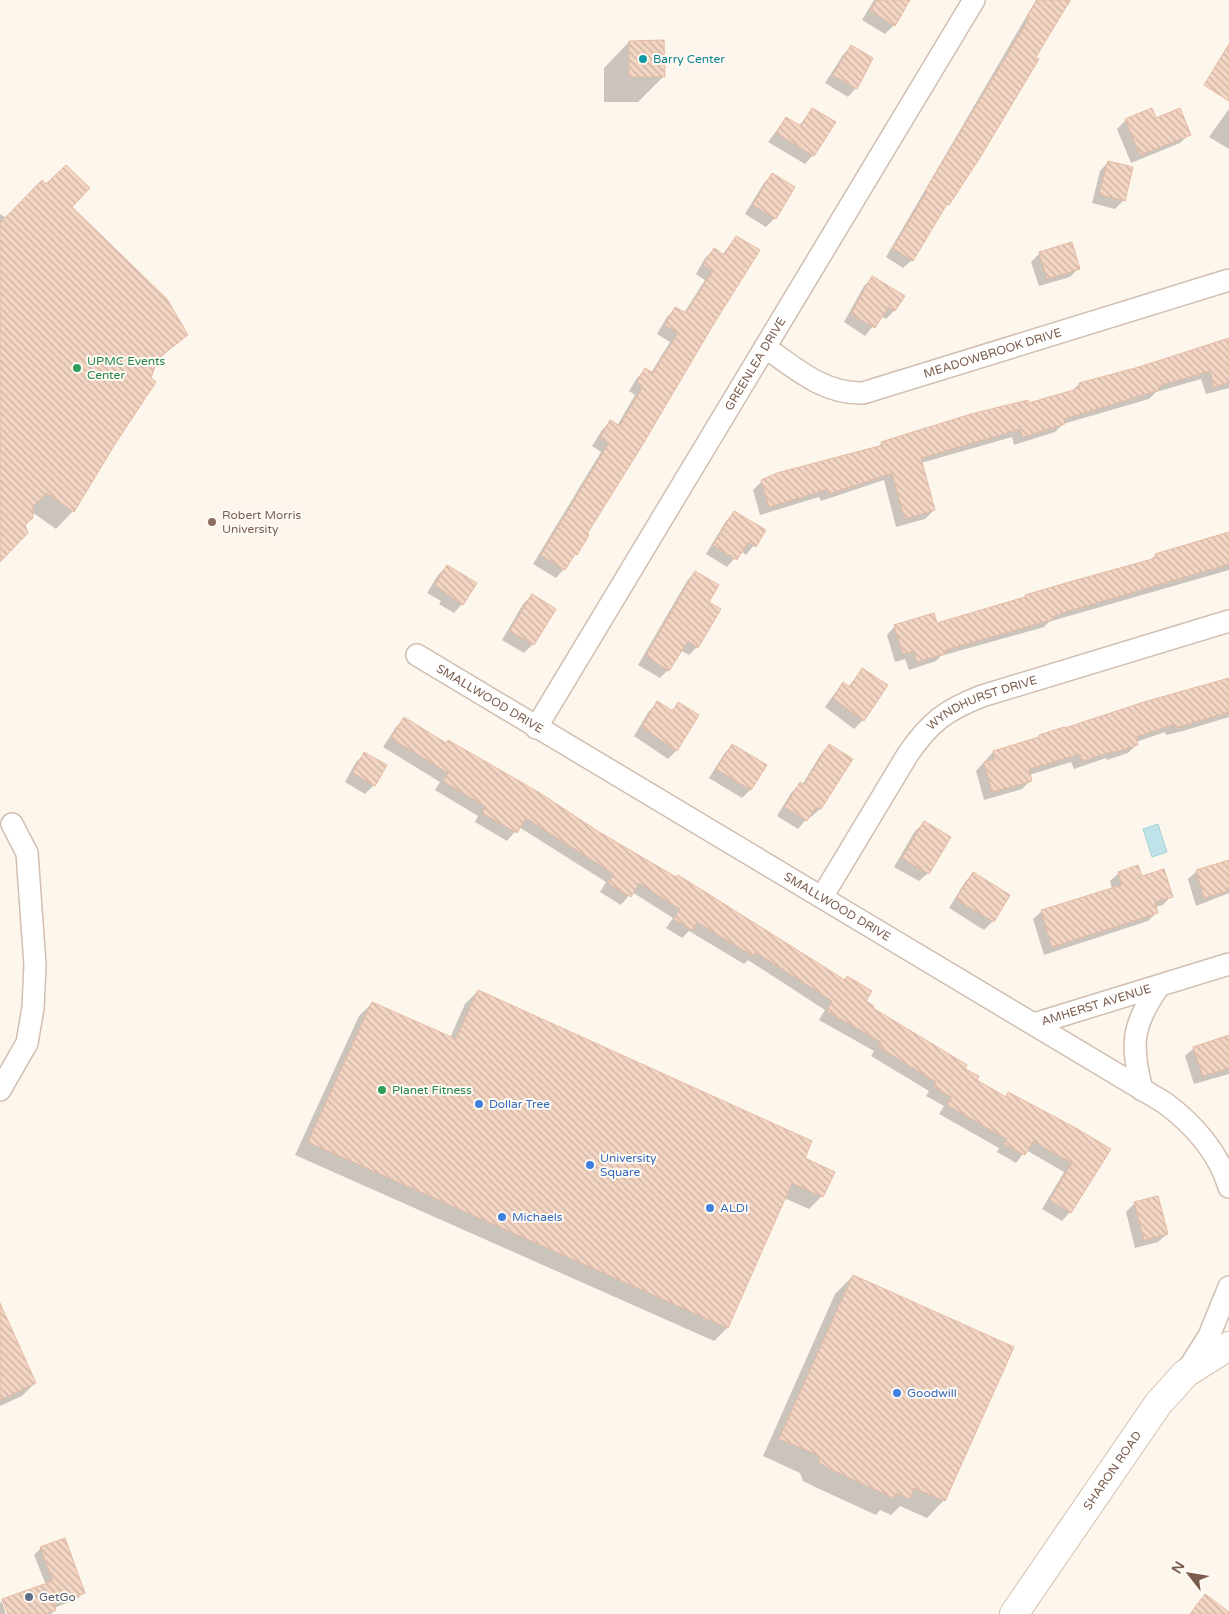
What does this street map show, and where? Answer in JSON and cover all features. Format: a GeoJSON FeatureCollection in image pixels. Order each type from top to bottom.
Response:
{"type":"FeatureCollection","features":[{"type":"Feature","properties":{"kind":"street","name":"GREENLEA DRIVE"},"geometry":{"type":"LineString","coordinates":[[536,728],[974,0]]}},
{"type":"Feature","properties":{"kind":"street","name":"MEADOWBROOK DRIVE"},"geometry":{"type":"LineString","coordinates":[[765,347],[826,388],[839,392],[863,393],[1229,280]]}},
{"type":"Feature","properties":{"kind":"street","name":"WYNDHURST DRIVE"},"geometry":{"type":"LineString","coordinates":[[822,898],[908,754],[921,734],[937,718],[955,706],[982,696],[1229,621]]}},
{"type":"Feature","properties":{"kind":"street","name":"SMALLWOOD DRIVE"},"geometry":{"type":"LineString","coordinates":[[417,655],[536,728],[1034,1024],[1181,1115],[1196,1130],[1221,1167],[1229,1188]]}},
{"type":"Feature","properties":{"kind":"street"},"geometry":{"type":"LineString","coordinates":[[0,1090],[27,1043],[33,1008],[35,966],[28,853],[12,824]]}},
{"type":"Feature","properties":{"kind":"street","name":"AMHERST AVENUE"},"geometry":{"type":"LineString","coordinates":[[1034,1024],[1229,964]]}},
{"type":"Feature","properties":{"kind":"street","name":"AMHERST AVENUE"},"geometry":{"type":"LineString","coordinates":[[1142,1090],[1134,1059],[1134,1036],[1144,1007],[1159,986]]}},
{"type":"Feature","properties":{"kind":"street"},"geometry":{"type":"LineString","coordinates":[[1186,1373],[1209,1336],[1229,1287]]}},
{"type":"Feature","properties":{"kind":"street","name":"SHARON ROAD"},"geometry":{"type":"LineString","coordinates":[[1014,1614],[1146,1420],[1186,1373],[1229,1346]]}},
{"type":"Feature","properties":{"kind":"water"},"geometry":{"type":"Polygon","coordinates":[[[1158,824],[1167,852],[1152,857],[1143,829],[1158,824]]]}},
{"type":"Feature","properties":{"kind":"building"},"geometry":{"type":"Polygon","coordinates":[[[877,0],[910,0],[895,26],[870,11],[877,0]]]}},
{"type":"Feature","properties":{"kind":"building"},"geometry":{"type":"Polygon","coordinates":[[[1037,0],[1070,0],[1036,57],[1039,59],[981,156],[949,205],[947,204],[913,261],[893,248],[927,192],[925,191],[1029,19],[1026,18],[1037,0]]]}},
{"type":"Feature","properties":{"kind":"building","name":"Barry Center"},"geometry":{"type":"Polygon","coordinates":[[[664,40],[665,77],[629,77],[629,41],[664,40]]]}},
{"type":"Feature","properties":{"kind":"building"},"geometry":{"type":"Polygon","coordinates":[[[1229,44],[1229,101],[1204,85],[1229,44]]]}},
{"type":"Feature","properties":{"kind":"building"},"geometry":{"type":"Polygon","coordinates":[[[851,45],[873,58],[857,89],[833,75],[851,45]]]}},
{"type":"Feature","properties":{"kind":"building"},"geometry":{"type":"Polygon","coordinates":[[[812,108],[836,122],[814,156],[776,133],[786,117],[801,126],[812,108]]]}},
{"type":"Feature","properties":{"kind":"building"},"geometry":{"type":"Polygon","coordinates":[[[1152,108],[1156,118],[1180,108],[1191,135],[1140,155],[1125,119],[1152,108]]]}},
{"type":"Feature","properties":{"kind":"building"},"geometry":{"type":"Polygon","coordinates":[[[1108,161],[1133,167],[1125,201],[1099,194],[1108,161]]]}},
{"type":"Feature","properties":{"kind":"building","name":"UPMC Events Center"},"geometry":{"type":"Polygon","coordinates":[[[66,165],[90,188],[72,207],[167,299],[188,335],[158,358],[151,378],[156,382],[115,444],[74,512],[46,493],[33,507],[33,518],[25,525],[28,533],[0,562],[0,223],[42,180],[46,184],[66,165]]]}},
{"type":"Feature","properties":{"kind":"building"},"geometry":{"type":"Polygon","coordinates":[[[772,173],[795,187],[776,219],[753,205],[772,173]]]}},
{"type":"Feature","properties":{"kind":"building"},"geometry":{"type":"Polygon","coordinates":[[[736,236],[760,250],[587,534],[589,535],[577,555],[575,554],[565,570],[541,555],[609,443],[600,438],[610,420],[620,426],[643,386],[637,382],[645,368],[653,373],[678,333],[665,325],[675,307],[686,313],[713,271],[703,265],[714,248],[724,255],[736,236]]]}},
{"type":"Feature","properties":{"kind":"building"},"geometry":{"type":"Polygon","coordinates":[[[1072,242],[1080,269],[1047,279],[1039,252],[1072,242]]]}},
{"type":"Feature","properties":{"kind":"building"},"geometry":{"type":"Polygon","coordinates":[[[872,276],[905,296],[895,311],[888,307],[875,328],[851,314],[872,276]]]}},
{"type":"Feature","properties":{"kind":"building"},"geometry":{"type":"Polygon","coordinates":[[[1229,338],[1229,382],[1214,387],[1210,371],[1158,386],[1159,390],[1064,419],[1065,424],[1023,437],[1020,429],[921,458],[935,510],[905,519],[892,473],[829,494],[828,489],[769,507],[761,480],[777,473],[883,445],[881,442],[971,414],[1028,400],[1029,403],[1080,388],[1079,383],[1139,367],[1229,338]]]}},
{"type":"Feature","properties":{"kind":"building"},"geometry":{"type":"Polygon","coordinates":[[[734,511],[766,530],[756,547],[748,542],[737,560],[713,545],[734,511]]]}},
{"type":"Feature","properties":{"kind":"building"},"geometry":{"type":"Polygon","coordinates":[[[1229,532],[1229,564],[1072,610],[1054,616],[1054,619],[945,650],[946,653],[917,662],[914,651],[903,654],[894,625],[934,613],[937,623],[1025,597],[1025,595],[1156,558],[1155,554],[1229,532]]]}},
{"type":"Feature","properties":{"kind":"building"},"geometry":{"type":"Polygon","coordinates":[[[447,565],[477,583],[463,605],[435,585],[447,565]]]}},
{"type":"Feature","properties":{"kind":"building"},"geometry":{"type":"Polygon","coordinates":[[[695,571],[719,585],[709,602],[721,609],[698,648],[688,641],[669,671],[646,656],[695,571]]]}},
{"type":"Feature","properties":{"kind":"building"},"geometry":{"type":"Polygon","coordinates":[[[532,594],[556,609],[534,645],[510,631],[532,594]]]}},
{"type":"Feature","properties":{"kind":"building"},"geometry":{"type":"Polygon","coordinates":[[[862,668],[888,685],[864,721],[833,698],[843,682],[850,687],[862,668]]]}},
{"type":"Feature","properties":{"kind":"building"},"geometry":{"type":"Polygon","coordinates":[[[1229,678],[1229,712],[1175,728],[1174,724],[1136,737],[1138,745],[1115,752],[1082,761],[1080,754],[1029,769],[1032,781],[992,792],[984,762],[995,759],[993,751],[1144,702],[1229,678]]]}},
{"type":"Feature","properties":{"kind":"building"},"geometry":{"type":"Polygon","coordinates":[[[657,701],[673,711],[678,702],[699,715],[677,751],[642,727],[657,701]]]}},
{"type":"Feature","properties":{"kind":"building"},"geometry":{"type":"Polygon","coordinates":[[[404,717],[446,743],[448,740],[540,793],[599,832],[676,877],[678,875],[845,980],[847,976],[872,991],[866,1001],[874,1006],[873,1008],[967,1065],[965,1069],[979,1076],[977,1080],[1006,1097],[1008,1092],[1111,1149],[1071,1213],[1050,1200],[1072,1163],[1033,1141],[1025,1155],[1004,1144],[1007,1139],[947,1105],[952,1097],[934,1087],[936,1082],[879,1047],[881,1042],[827,1011],[832,1001],[756,952],[753,956],[697,922],[692,930],[674,919],[680,909],[639,883],[631,897],[608,883],[614,874],[526,818],[517,833],[482,813],[486,807],[443,781],[448,773],[391,738],[404,717]]]}},
{"type":"Feature","properties":{"kind":"building"},"geometry":{"type":"Polygon","coordinates":[[[732,744],[767,765],[751,790],[716,769],[732,744]]]}},
{"type":"Feature","properties":{"kind":"building"},"geometry":{"type":"Polygon","coordinates":[[[829,744],[853,759],[821,809],[816,807],[807,821],[785,807],[800,782],[804,785],[829,744]]]}},
{"type":"Feature","properties":{"kind":"building"},"geometry":{"type":"Polygon","coordinates":[[[364,752],[387,765],[375,786],[353,773],[364,752]]]}},
{"type":"Feature","properties":{"kind":"building"},"geometry":{"type":"Polygon","coordinates":[[[924,821],[951,837],[929,874],[902,858],[924,821]]]}},
{"type":"Feature","properties":{"kind":"building"},"geometry":{"type":"Polygon","coordinates":[[[1229,860],[1229,888],[1226,889],[1227,891],[1204,898],[1196,870],[1229,860]]]}},
{"type":"Feature","properties":{"kind":"building"},"geometry":{"type":"Polygon","coordinates":[[[1138,865],[1142,876],[1164,869],[1173,897],[1155,902],[1158,913],[1052,947],[1041,910],[1122,885],[1118,872],[1138,865]]]}},
{"type":"Feature","properties":{"kind":"building"},"geometry":{"type":"Polygon","coordinates":[[[973,872],[1010,895],[994,922],[956,899],[973,872]]]}},
{"type":"Feature","properties":{"kind":"building","name":"University Square"},"geometry":{"type":"Polygon","coordinates":[[[478,990],[812,1141],[805,1158],[835,1172],[823,1197],[792,1183],[728,1328],[308,1142],[372,1002],[456,1039],[478,990]]]}},
{"type":"Feature","properties":{"kind":"building"},"geometry":{"type":"Polygon","coordinates":[[[1229,1035],[1229,1068],[1203,1076],[1193,1047],[1229,1035]]]}},
{"type":"Feature","properties":{"kind":"building"},"geometry":{"type":"Polygon","coordinates":[[[1158,1196],[1168,1234],[1144,1240],[1134,1202],[1158,1196]]]}},
{"type":"Feature","properties":{"kind":"building","name":"Goodwill"},"geometry":{"type":"Polygon","coordinates":[[[853,1275],[1014,1347],[945,1501],[914,1488],[910,1499],[896,1493],[894,1498],[830,1469],[820,1463],[818,1455],[779,1439],[853,1275]]]}},
{"type":"Feature","properties":{"kind":"building"},"geometry":{"type":"Polygon","coordinates":[[[0,1303],[36,1383],[0,1400],[0,1303]]]}},
{"type":"Feature","properties":{"kind":"building"},"geometry":{"type":"Polygon","coordinates":[[[65,1538],[85,1593],[54,1604],[56,1610],[45,1614],[8,1614],[2,1599],[53,1581],[40,1547],[65,1538]]]}},
{"type":"Feature","properties":{"kind":"building"},"geometry":{"type":"Polygon","coordinates":[[[1205,1594],[1229,1612],[1229,1614],[1190,1614],[1205,1594]]]}},
{"type":"Feature","properties":{"kind":"place","name":"Barry Center"},"geometry":{"type":"Point","coordinates":[643,59]}},
{"type":"Feature","properties":{"kind":"place","name":"UPMC Events Center"},"geometry":{"type":"Point","coordinates":[77,368]}},
{"type":"Feature","properties":{"kind":"place","name":"Robert Morris University"},"geometry":{"type":"Point","coordinates":[212,522]}},
{"type":"Feature","properties":{"kind":"place","name":"Planet Fitness"},"geometry":{"type":"Point","coordinates":[382,1090]}},
{"type":"Feature","properties":{"kind":"place","name":"Dollar Tree"},"geometry":{"type":"Point","coordinates":[479,1104]}},
{"type":"Feature","properties":{"kind":"place","name":"University Square"},"geometry":{"type":"Point","coordinates":[590,1165]}},
{"type":"Feature","properties":{"kind":"place","name":"ALDI"},"geometry":{"type":"Point","coordinates":[710,1208]}},
{"type":"Feature","properties":{"kind":"place","name":"Michaels"},"geometry":{"type":"Point","coordinates":[502,1217]}},
{"type":"Feature","properties":{"kind":"place","name":"Goodwill"},"geometry":{"type":"Point","coordinates":[897,1393]}},
{"type":"Feature","properties":{"kind":"place","name":"GetGo"},"geometry":{"type":"Point","coordinates":[29,1597]}}]}
